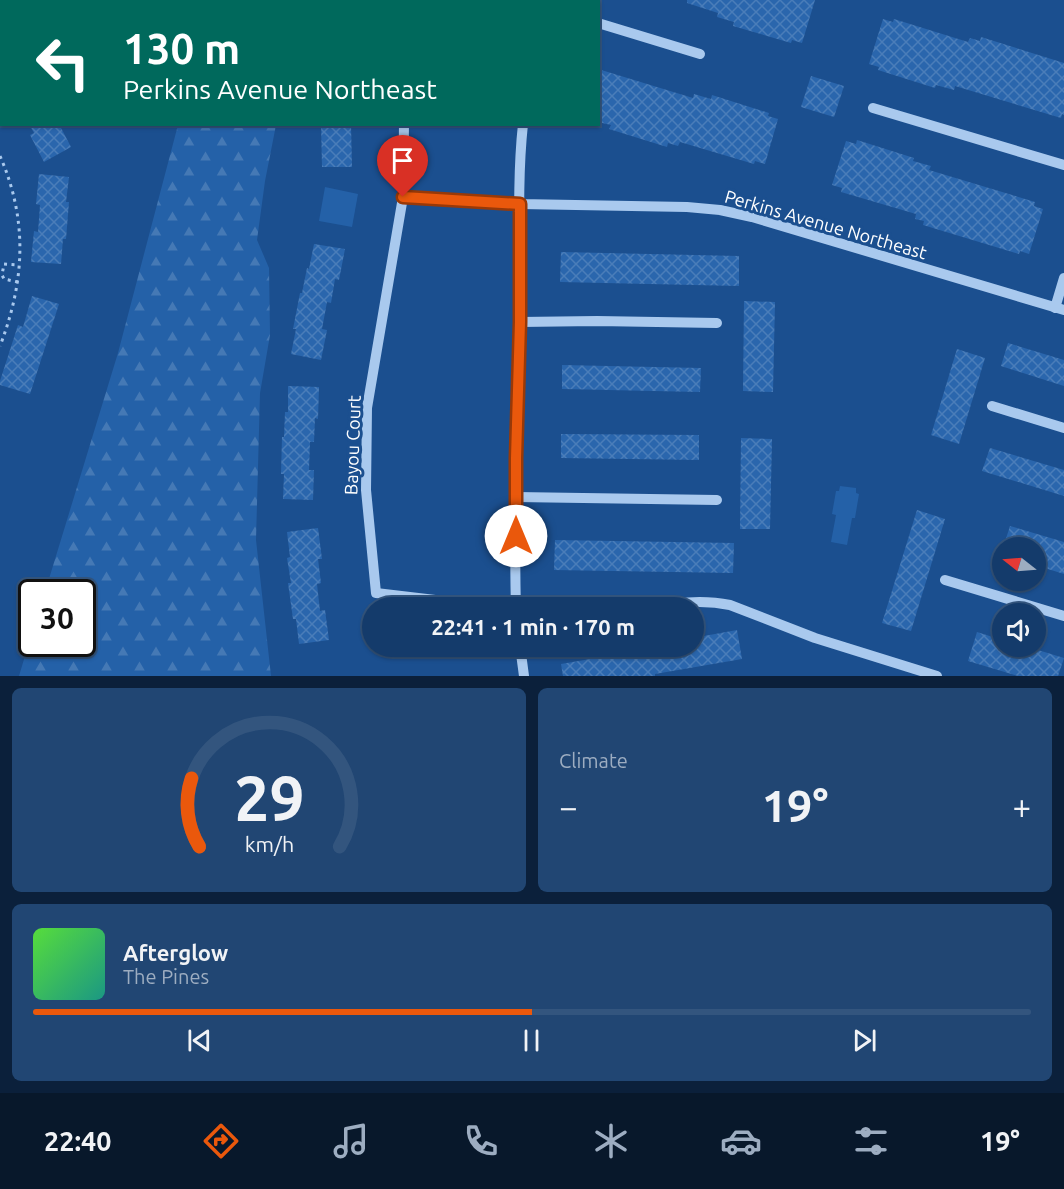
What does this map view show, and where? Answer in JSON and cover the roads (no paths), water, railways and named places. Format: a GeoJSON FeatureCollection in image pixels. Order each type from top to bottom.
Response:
{"type":"FeatureCollection","features":[{"type":"Feature","properties":{"kind":"street"},"geometry":{"type":"LineString","coordinates":[[600,24],[700,54]]}},
{"type":"Feature","properties":{"kind":"street"},"geometry":{"type":"LineString","coordinates":[[873,108],[1064,165]]}},
{"type":"Feature","properties":{"kind":"street","name":"Bayou Court"},"geometry":{"type":"LineString","coordinates":[[404,126],[403,197],[367,408],[366,490],[376,593],[410,597]]}},
{"type":"Feature","properties":{"kind":"street"},"geometry":{"type":"LineString","coordinates":[[516,597],[520,171],[523,126]]}},
{"type":"Feature","properties":{"kind":"street","name":"Perkins Avenue Northeast"},"geometry":{"type":"LineString","coordinates":[[403,197],[520,204],[687,207],[720,210],[763,220],[1060,309]]}},
{"type":"Feature","properties":{"kind":"street"},"geometry":{"type":"LineString","coordinates":[[1060,309],[1064,278]]}},
{"type":"Feature","properties":{"kind":"street"},"geometry":{"type":"LineString","coordinates":[[520,322],[717,323]]}},
{"type":"Feature","properties":{"kind":"street"},"geometry":{"type":"LineString","coordinates":[[992,406],[1064,428]]}},
{"type":"Feature","properties":{"kind":"street"},"geometry":{"type":"LineString","coordinates":[[516,497],[717,500]]}},
{"type":"Feature","properties":{"kind":"street"},"geometry":{"type":"LineString","coordinates":[[945,580],[1064,616]]}},
{"type":"Feature","properties":{"kind":"street"},"geometry":{"type":"LineString","coordinates":[[704,601],[730,605],[815,638],[937,676]]}},
{"type":"Feature","properties":{"kind":"street"},"geometry":{"type":"LineString","coordinates":[[521,657],[524,676]]}}]}
